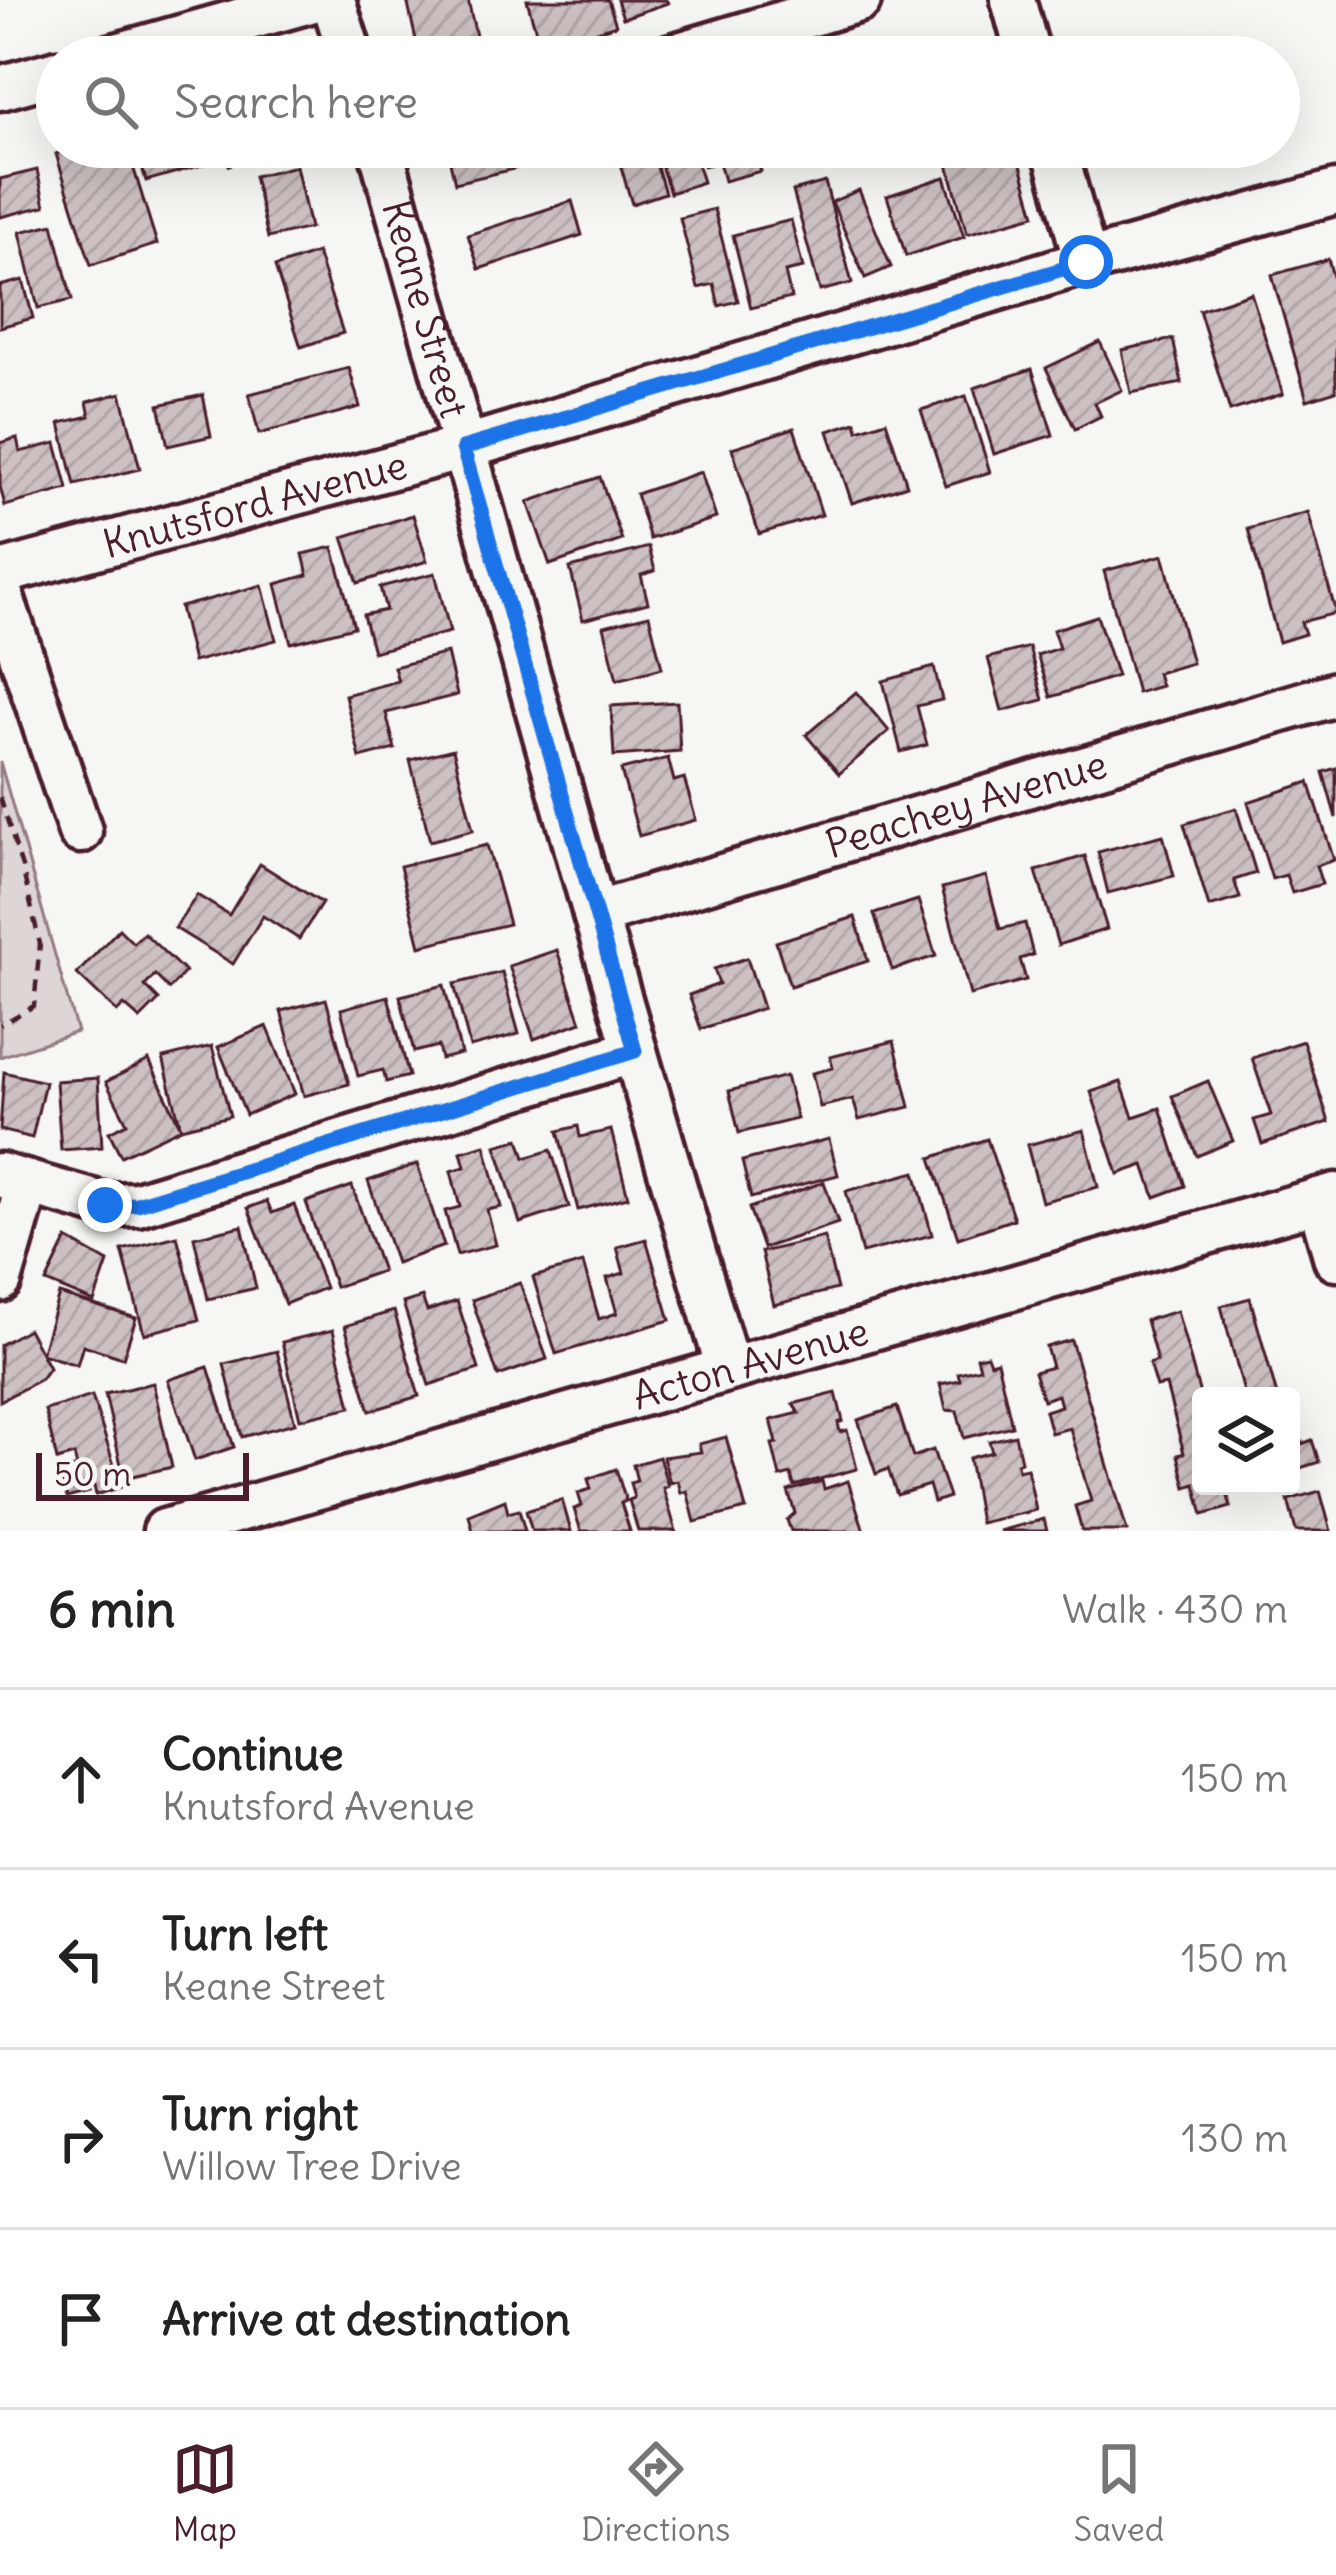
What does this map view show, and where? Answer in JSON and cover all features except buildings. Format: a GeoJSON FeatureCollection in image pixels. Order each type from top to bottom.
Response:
{"type":"FeatureCollection","features":[{"type":"Feature","properties":{"kind":"street"},"geometry":{"type":"LineString","coordinates":[[185,36],[313,0]]}},
{"type":"Feature","properties":{"kind":"street"},"geometry":{"type":"LineString","coordinates":[[333,0],[344,36]]}},
{"type":"Feature","properties":{"kind":"street"},"geometry":{"type":"LineString","coordinates":[[740,36],[860,0]]}},
{"type":"Feature","properties":{"kind":"street"},"geometry":{"type":"LineString","coordinates":[[1013,0],[1023,36]]}},
{"type":"Feature","properties":{"kind":"street"},"geometry":{"type":"LineString","coordinates":[[0,88],[36,78]]}},
{"type":"Feature","properties":{"kind":"street","name":"Keane Street"},"geometry":{"type":"LineString","coordinates":[[386,168],[728,1369]]}},
{"type":"Feature","properties":{"kind":"street"},"geometry":{"type":"LineString","coordinates":[[1060,168],[1086,262]]}},
{"type":"Feature","properties":{"kind":"street","name":"Knutsford Avenue"},"geometry":{"type":"LineString","coordinates":[[0,573],[463,448],[1336,191]]}},
{"type":"Feature","properties":{"kind":"street"},"geometry":{"type":"LineString","coordinates":[[0,592],[80,831]]}},
{"type":"Feature","properties":{"kind":"street","name":"Peachey Avenue"},"geometry":{"type":"LineString","coordinates":[[595,914],[1336,694]]}},
{"type":"Feature","properties":{"kind":"street"},"geometry":{"type":"LineString","coordinates":[[0,1280],[14,1179],[105,1205],[137,1204],[635,1051]]}},
{"type":"Feature","properties":{"kind":"street"},"geometry":{"type":"LineString","coordinates":[[1328,1197],[1336,1259]]}},
{"type":"Feature","properties":{"kind":"street","name":"Acton Avenue"},"geometry":{"type":"LineString","coordinates":[[179,1529],[1328,1197]]}},
{"type":"Feature","properties":{"kind":"path"},"geometry":{"type":"LineString","coordinates":[[0,797],[40,944],[34,1006],[0,1025]]}},
{"type":"Feature","properties":{"kind":"shaded area"},"geometry":{"type":"Polygon","coordinates":[[[0,762],[77,1032],[0,1057],[0,762]]]}},
{"type":"Feature","properties":{"kind":"route"},"geometry":{"type":"LineString","coordinates":[[105,1205],[137,1204],[635,1051],[463,448],[1086,262]]}}]}
